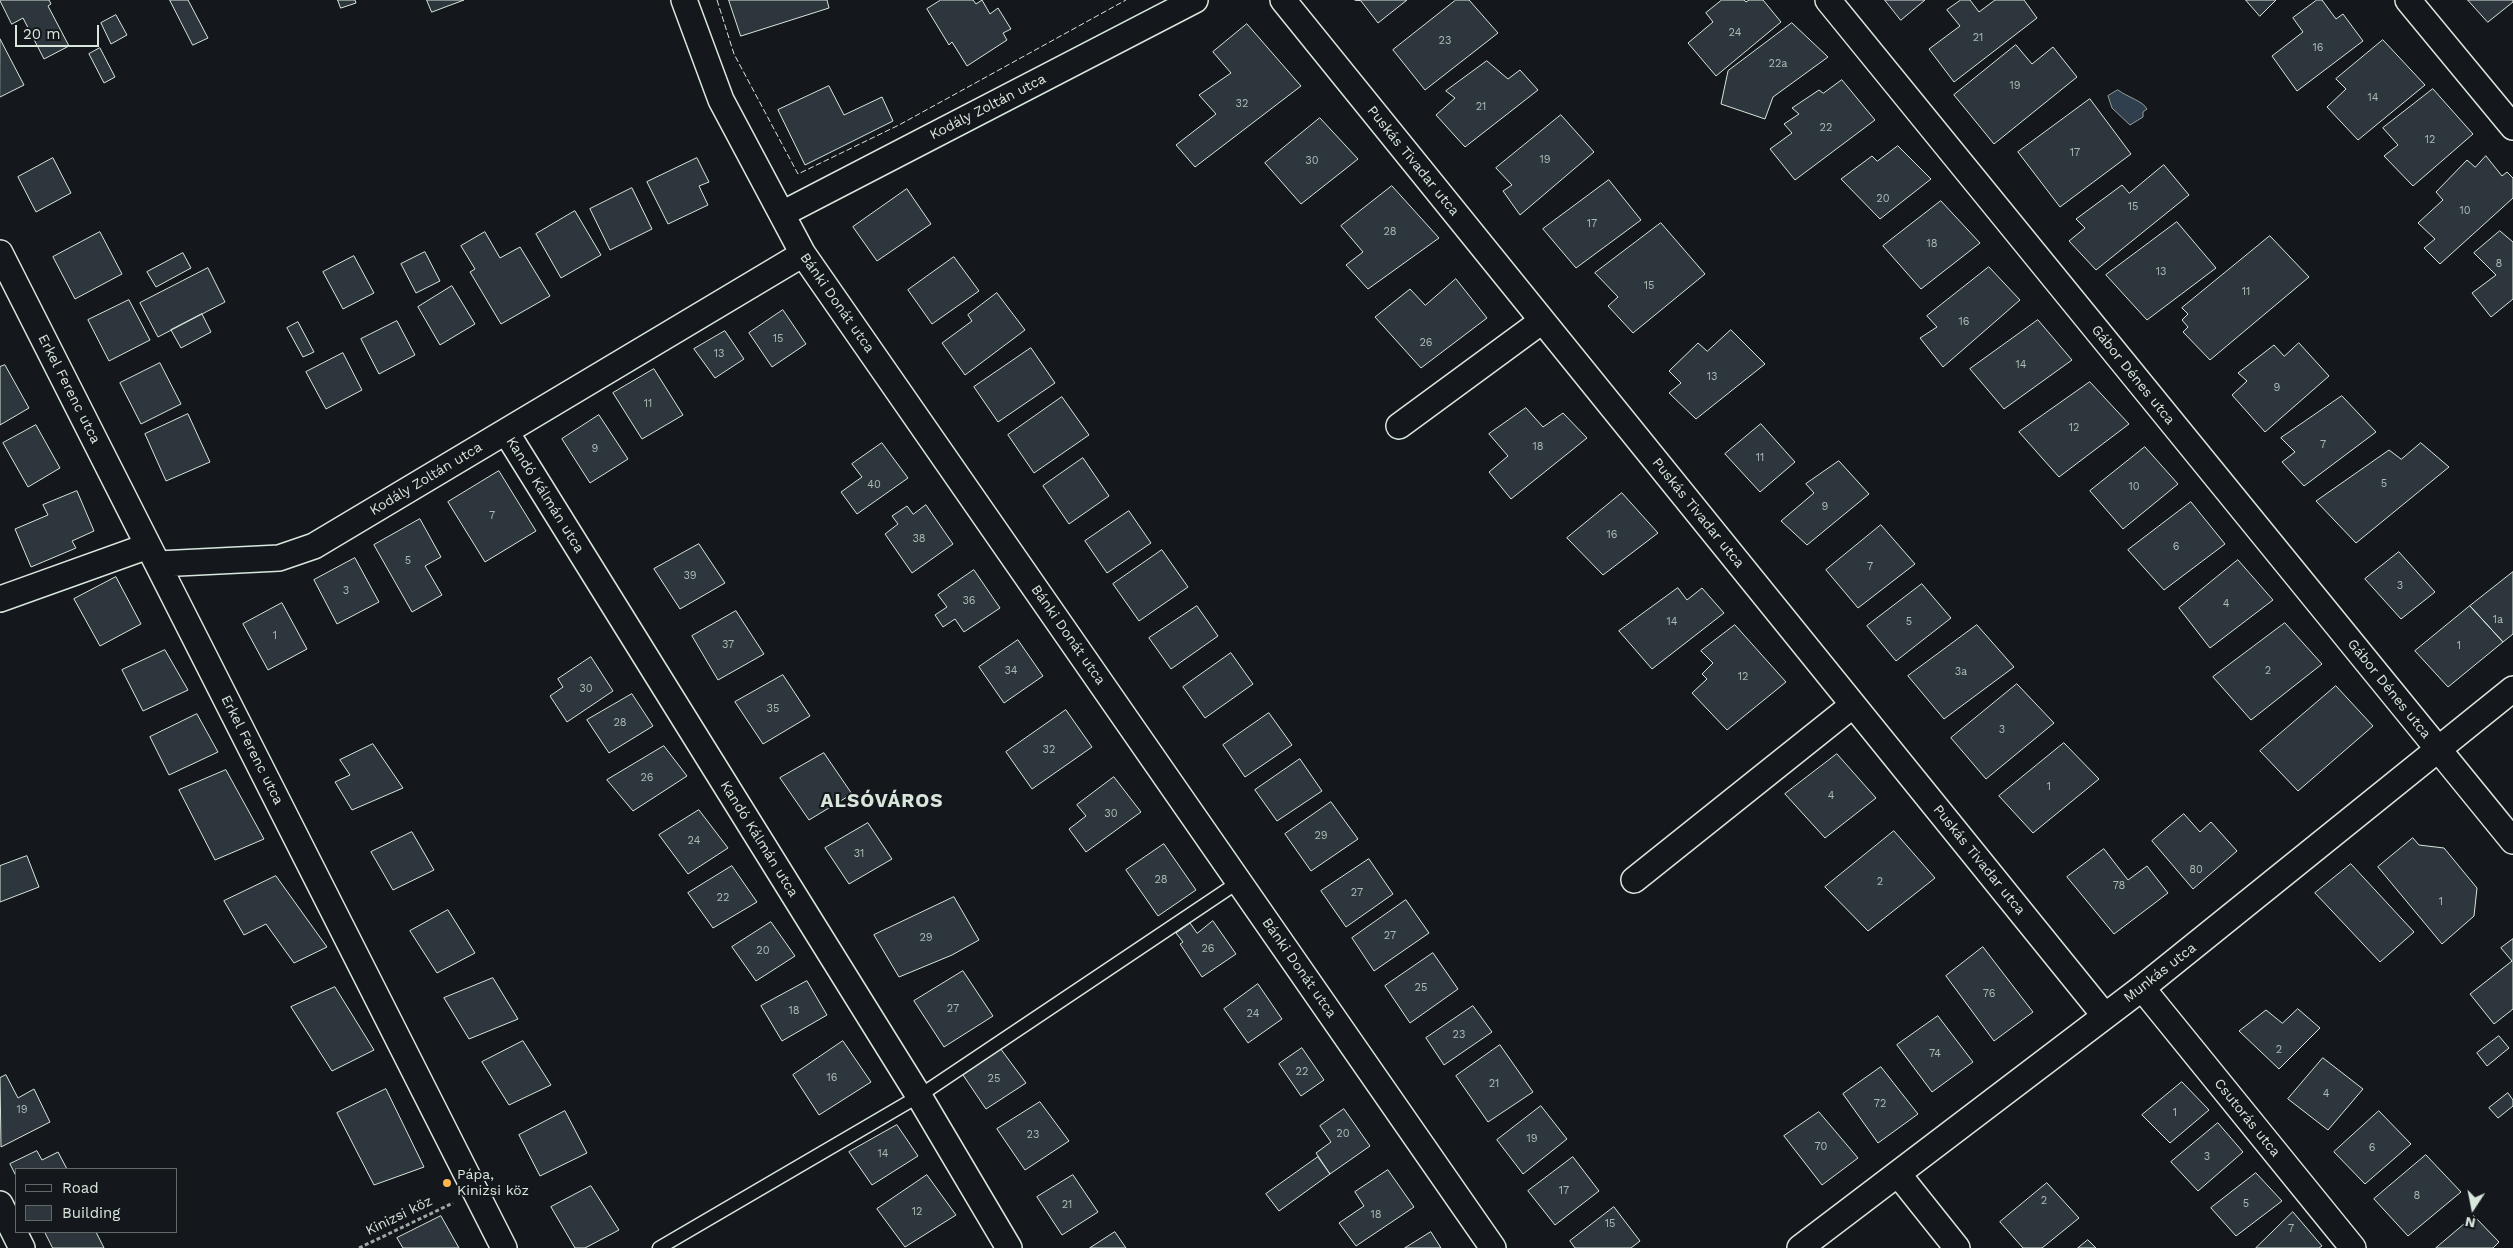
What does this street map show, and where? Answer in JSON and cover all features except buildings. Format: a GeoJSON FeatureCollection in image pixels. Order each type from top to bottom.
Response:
{"type":"FeatureCollection","features":[{"type":"Feature","properties":{"kind":"street","name":"Bánki Donát utca"},"geometry":{"type":"LineString","coordinates":[[684,0],[721,100],[802,254],[1240,881],[1492,1248]]}},
{"type":"Feature","properties":{"kind":"street","name":"Kodály Zoltán utca"},"geometry":{"type":"LineString","coordinates":[[782,214],[1195,0]]}},
{"type":"Feature","properties":{"kind":"street","name":"Puskás Tivadar utca"},"geometry":{"type":"LineString","coordinates":[[1283,0],[2105,1016]]}},
{"type":"Feature","properties":{"kind":"street","name":"Gábor Dénes utca"},"geometry":{"type":"LineString","coordinates":[[1828,0],[2513,840]]}},
{"type":"Feature","properties":{"kind":"street"},"geometry":{"type":"LineString","coordinates":[[2408,0],[2513,127]]}},
{"type":"Feature","properties":{"kind":"street","name":"Erkel Ferenc utca"},"geometry":{"type":"LineString","coordinates":[[0,252],[504,1248]]}},
{"type":"Feature","properties":{"kind":"street","name":"Kodály Zoltán utca"},"geometry":{"type":"LineString","coordinates":[[0,599],[153,555],[279,558],[314,546],[802,254]]}},
{"type":"Feature","properties":{"kind":"street"},"geometry":{"type":"LineString","coordinates":[[1399,426],[1542,321]]}},
{"type":"Feature","properties":{"kind":"street","name":"Kandó Kálmán utca"},"geometry":{"type":"LineString","coordinates":[[506,432],[919,1096],[1009,1248]]}},
{"type":"Feature","properties":{"kind":"street","name":"Munkás utca"},"geometry":{"type":"LineString","coordinates":[[1800,1248],[2142,988],[2513,689]]}},
{"type":"Feature","properties":{"kind":"street"},"geometry":{"type":"LineString","coordinates":[[1634,880],[1853,705]]}},
{"type":"Feature","properties":{"kind":"street","name":"Csutorás utca"},"geometry":{"type":"LineString","coordinates":[[2142,988],[2353,1248]]}},
{"type":"Feature","properties":{"kind":"street"},"geometry":{"type":"LineString","coordinates":[[1898,1174],[1957,1248]]}},
{"type":"Feature","properties":{"kind":"street"},"geometry":{"type":"LineString","coordinates":[[0,1204],[22,1248]]}},
{"type":"Feature","properties":{"kind":"lane"},"geometry":{"type":"LineString","coordinates":[[659,1248],[919,1096],[1240,881]]}},
{"type":"Feature","properties":{"kind":"path","name":"Kinizsi köz"},"geometry":{"type":"LineString","coordinates":[[359,1248],[476,1192]]}},
{"type":"Feature","properties":{"kind":"water"},"geometry":{"type":"Polygon","coordinates":[[[2118,90],[2147,109],[2143,112],[2143,117],[2130,125],[2112,108],[2108,96],[2118,90]]]}},
{"type":"Feature","properties":{"kind":"fence"},"geometry":{"type":"LineString","coordinates":[[717,0],[734,54],[798,174],[899,125],[1126,0]]}},
{"type":"Feature","properties":{"kind":"place","name":"Pápa, Kinizsi köz"},"geometry":{"type":"Point","coordinates":[447,1183]}},
{"type":"Feature","properties":{"kind":"district","name":"ALSÓVÁROS"},"geometry":{"type":"Point","coordinates":[882,801]}}]}
